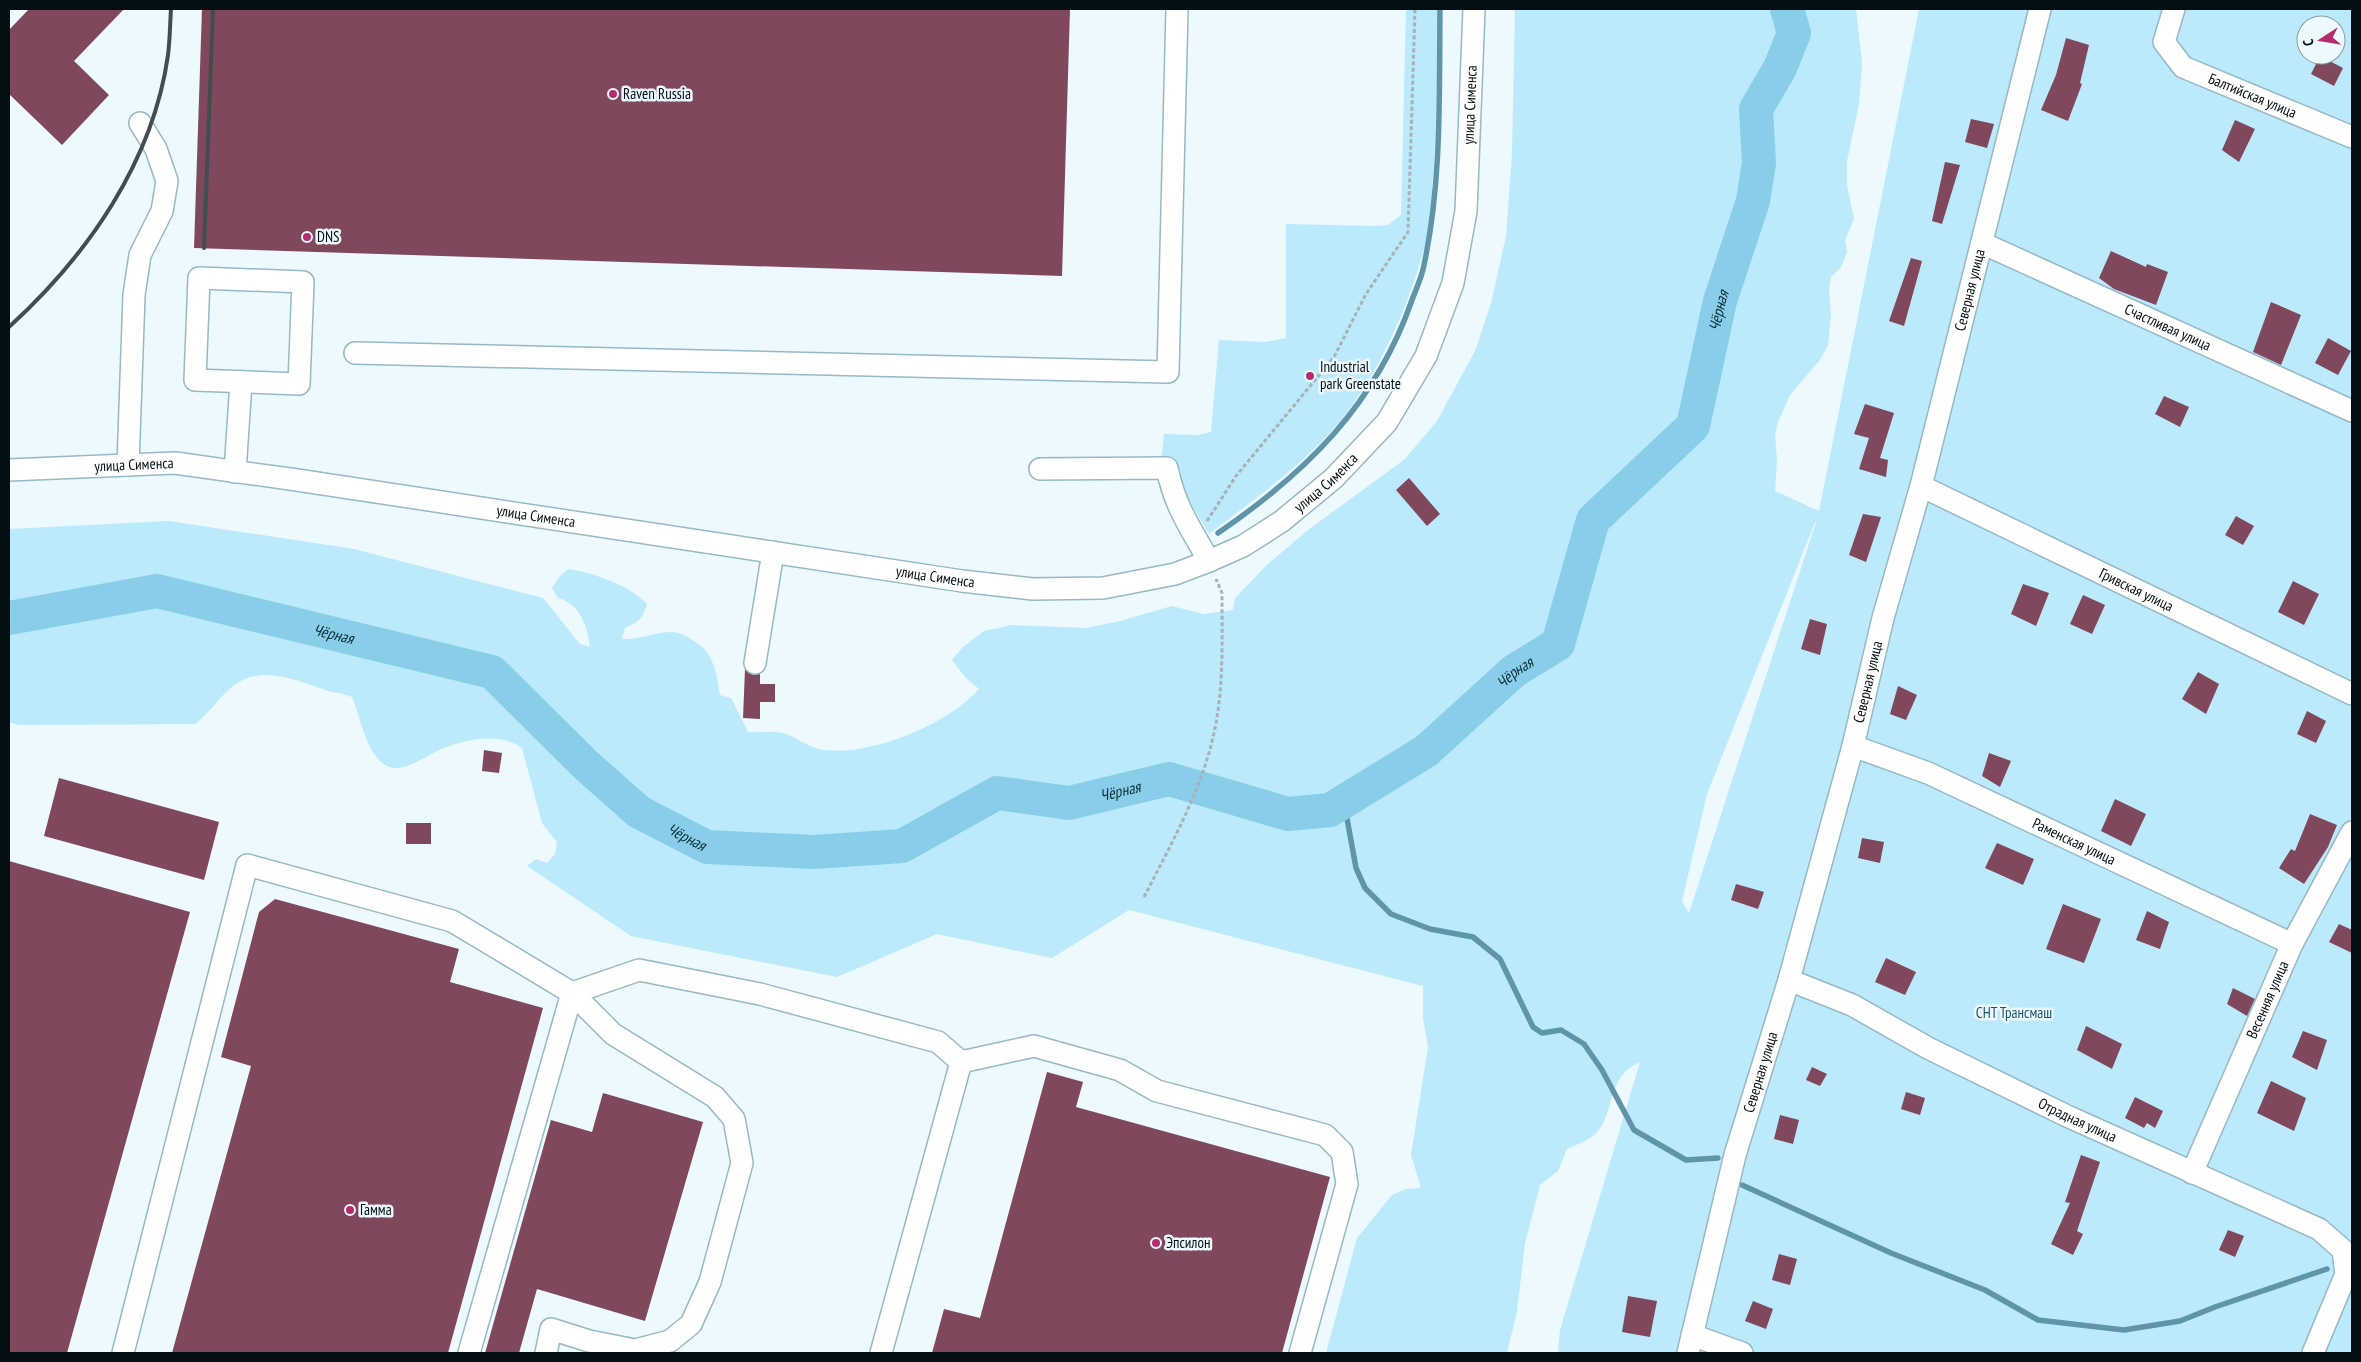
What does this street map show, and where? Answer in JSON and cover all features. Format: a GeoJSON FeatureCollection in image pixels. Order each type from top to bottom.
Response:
{"type":"FeatureCollection","features":[{"type":"Feature","properties":{"kind":"street"},"geometry":{"type":"LineString","coordinates":[[355,353],[1168,372],[1176,9]]}},
{"type":"Feature","properties":{"kind":"street","name":"улица Сименса"},"geometry":{"type":"LineString","coordinates":[[9,470],[175,463],[962,581],[1033,589],[1103,588],[1175,574],[1242,546],[1282,521],[1334,478],[1387,422],[1426,356],[1453,283],[1466,211],[1474,9]]}},
{"type":"Feature","properties":{"kind":"street","name":"Северная улица"},"geometry":{"type":"LineString","coordinates":[[1690,1344],[1734,1154],[1789,980],[1853,746],[1883,618],[1921,486],[2040,9]]}},
{"type":"Feature","properties":{"kind":"street","name":"Балтийская улица"},"geometry":{"type":"LineString","coordinates":[[2174,9],[2164,42],[2182,67],[2352,137]]}},
{"type":"Feature","properties":{"kind":"street"},"geometry":{"type":"LineString","coordinates":[[128,465],[134,295],[140,255],[162,211],[167,181],[156,149],[140,123]]}},
{"type":"Feature","properties":{"kind":"street","name":"Счастливая улица"},"geometry":{"type":"LineString","coordinates":[[1982,243],[2352,411]]}},
{"type":"Feature","properties":{"kind":"street"},"geometry":{"type":"LineString","coordinates":[[199,278],[303,282],[299,384],[241,382],[195,380],[199,278]]}},
{"type":"Feature","properties":{"kind":"street"},"geometry":{"type":"LineString","coordinates":[[235,472],[241,382]]}},
{"type":"Feature","properties":{"kind":"street"},"geometry":{"type":"LineString","coordinates":[[1040,469],[1167,468],[1172,494],[1186,523],[1209,561]]}},
{"type":"Feature","properties":{"kind":"street","name":"Гривская улица"},"geometry":{"type":"LineString","coordinates":[[1921,486],[2352,694]]}},
{"type":"Feature","properties":{"kind":"street"},"geometry":{"type":"LineString","coordinates":[[755,663],[773,552]]}},
{"type":"Feature","properties":{"kind":"street","name":"Раменская улица"},"geometry":{"type":"LineString","coordinates":[[1853,746],[1928,773],[2292,944]]}},
{"type":"Feature","properties":{"kind":"street","name":"Весенняя улица"},"geometry":{"type":"LineString","coordinates":[[2192,1172],[2292,944],[2352,832]]}},
{"type":"Feature","properties":{"kind":"street"},"geometry":{"type":"LineString","coordinates":[[123,1353],[248,865],[452,921],[572,993],[613,1034],[715,1097],[734,1119],[742,1163],[710,1282],[692,1324],[670,1341],[635,1350],[589,1341],[551,1330],[546,1353]]}},
{"type":"Feature","properties":{"kind":"street"},"geometry":{"type":"LineString","coordinates":[[572,993],[639,970],[760,994],[938,1042],[960,1062]]}},
{"type":"Feature","properties":{"kind":"street","name":"Отрадная улица"},"geometry":{"type":"LineString","coordinates":[[1789,980],[1852,1005],[1936,1052],[2067,1116],[2319,1229],[2344,1250],[2346,1274],[2313,1353]]}},
{"type":"Feature","properties":{"kind":"street"},"geometry":{"type":"LineString","coordinates":[[469,1353],[572,993]]}},
{"type":"Feature","properties":{"kind":"street"},"geometry":{"type":"LineString","coordinates":[[960,1062],[1034,1046],[1120,1070],[1156,1091],[1325,1135],[1342,1152],[1347,1184],[1300,1353]]}},
{"type":"Feature","properties":{"kind":"street"},"geometry":{"type":"LineString","coordinates":[[881,1353],[960,1062]]}},
{"type":"Feature","properties":{"kind":"street"},"geometry":{"type":"LineString","coordinates":[[1690,1344],[1742,1353]]}},
{"type":"Feature","properties":{"kind":"path"},"geometry":{"type":"LineString","coordinates":[[1195,537],[1236,476],[1334,357],[1366,294],[1408,232],[1415,9]]}},
{"type":"Feature","properties":{"kind":"path"},"geometry":{"type":"LineString","coordinates":[[1144,897],[1190,806],[1205,768],[1215,732],[1219,693],[1222,593],[1218,582]]}},
{"type":"Feature","properties":{"kind":"green space"},"geometry":{"type":"Polygon","coordinates":[[[1406,9],[1438,9],[1437,92],[1431,213],[1424,248],[1408,297],[1387,347],[1374,370],[1348,411],[1333,429],[1283,477],[1209,534],[1193,507],[1172,464],[1161,463],[1164,434],[1198,435],[1211,432],[1219,340],[1266,342],[1286,338],[1286,224],[1376,226],[1388,225],[1401,215],[1406,9]]]}},
{"type":"Feature","properties":{"kind":"green space","name":"СНТ Трансмаш"},"geometry":{"type":"Polygon","coordinates":[[[1515,9],[1856,9],[1862,63],[1859,104],[1847,161],[1847,185],[1854,219],[1845,240],[1847,252],[1841,267],[1831,277],[1829,288],[1831,316],[1828,345],[1820,360],[1790,395],[1778,422],[1775,435],[1777,461],[1775,491],[1819,511],[1919,9],[2352,9],[2352,1353],[1558,1353],[1560,1330],[1640,1062],[1629,1068],[1622,1076],[1613,1094],[1604,1122],[1598,1131],[1588,1139],[1567,1149],[1558,1171],[1540,1185],[1525,1243],[1517,1311],[1507,1353],[1326,1353],[1357,1238],[1392,1195],[1405,1189],[1421,1188],[1411,1155],[1428,1047],[1423,1017],[1423,986],[1129,910],[1052,958],[937,934],[837,977],[631,936],[527,866],[536,859],[547,863],[555,854],[557,842],[542,823],[522,748],[512,743],[501,740],[477,739],[441,749],[409,766],[391,767],[385,765],[373,752],[364,734],[352,697],[291,679],[267,675],[244,679],[233,686],[195,724],[19,725],[9,722],[9,529],[169,521],[354,549],[543,598],[580,644],[590,647],[582,617],[572,605],[558,598],[552,588],[559,577],[568,569],[588,573],[631,591],[647,604],[644,613],[639,619],[625,628],[622,639],[673,632],[687,636],[701,646],[713,665],[720,695],[731,698],[748,732],[781,733],[824,750],[843,751],[886,743],[908,735],[948,714],[979,689],[966,678],[952,660],[963,647],[984,631],[1012,625],[1086,628],[1120,621],[1172,606],[1203,614],[1233,610],[1235,598],[1269,563],[1308,530],[1405,459],[1437,421],[1476,349],[1491,303],[1506,236],[1512,154],[1515,9]],[[1816,522],[1707,794],[1682,901],[1689,913],[1816,522]]]}},
{"type":"Feature","properties":{"kind":"building"},"geometry":{"type":"Polygon","coordinates":[[[29,9],[124,9],[74,61],[109,95],[62,145],[9,94],[9,30],[29,9]]]}},
{"type":"Feature","properties":{"kind":"building"},"geometry":{"type":"Polygon","coordinates":[[[202,9],[1070,9],[1062,276],[194,248],[202,9]]]}},
{"type":"Feature","properties":{"kind":"building"},"geometry":{"type":"Polygon","coordinates":[[[2066,38],[2089,45],[2080,83],[2082,84],[2068,121],[2041,110],[2056,75],[2066,38]]]}},
{"type":"Feature","properties":{"kind":"building"},"geometry":{"type":"Polygon","coordinates":[[[2316,65],[2337,65],[2343,68],[2334,86],[2311,74],[2316,65]]]}},
{"type":"Feature","properties":{"kind":"building"},"geometry":{"type":"Polygon","coordinates":[[[1971,119],[1994,124],[1987,148],[1965,142],[1971,119]]]}},
{"type":"Feature","properties":{"kind":"building"},"geometry":{"type":"Polygon","coordinates":[[[2235,120],[2255,129],[2239,162],[2222,150],[2235,120]]]}},
{"type":"Feature","properties":{"kind":"building"},"geometry":{"type":"Polygon","coordinates":[[[1945,162],[1960,165],[1942,224],[1932,221],[1945,162]]]}},
{"type":"Feature","properties":{"kind":"building"},"geometry":{"type":"Polygon","coordinates":[[[2111,251],[2146,267],[2147,264],[2168,272],[2156,305],[2114,289],[2099,278],[2111,251]]]}},
{"type":"Feature","properties":{"kind":"building"},"geometry":{"type":"Polygon","coordinates":[[[1911,258],[1922,261],[1904,326],[1889,321],[1911,258]]]}},
{"type":"Feature","properties":{"kind":"building"},"geometry":{"type":"Polygon","coordinates":[[[2271,302],[2301,315],[2281,365],[2253,352],[2271,302]]]}},
{"type":"Feature","properties":{"kind":"building"},"geometry":{"type":"Polygon","coordinates":[[[2328,338],[2351,351],[2338,375],[2315,363],[2328,338]]]}},
{"type":"Feature","properties":{"kind":"building"},"geometry":{"type":"Polygon","coordinates":[[[2164,396],[2189,407],[2180,427],[2155,414],[2164,396]]]}},
{"type":"Feature","properties":{"kind":"building"},"geometry":{"type":"Polygon","coordinates":[[[1865,404],[1894,413],[1880,458],[1888,460],[1886,477],[1859,469],[1869,438],[1854,434],[1865,404]]]}},
{"type":"Feature","properties":{"kind":"building"},"geometry":{"type":"Polygon","coordinates":[[[1409,478],[1440,514],[1427,526],[1396,490],[1409,478]]]}},
{"type":"Feature","properties":{"kind":"building"},"geometry":{"type":"Polygon","coordinates":[[[1863,514],[1881,517],[1866,562],[1849,555],[1863,514]]]}},
{"type":"Feature","properties":{"kind":"building"},"geometry":{"type":"Polygon","coordinates":[[[2236,516],[2254,526],[2243,545],[2225,535],[2236,516]]]}},
{"type":"Feature","properties":{"kind":"building"},"geometry":{"type":"Polygon","coordinates":[[[2293,581],[2319,594],[2304,625],[2278,612],[2293,581]]]}},
{"type":"Feature","properties":{"kind":"building"},"geometry":{"type":"Polygon","coordinates":[[[2023,584],[2049,593],[2036,626],[2011,614],[2023,584]]]}},
{"type":"Feature","properties":{"kind":"building"},"geometry":{"type":"Polygon","coordinates":[[[2083,595],[2105,605],[2092,634],[2070,624],[2083,595]]]}},
{"type":"Feature","properties":{"kind":"building"},"geometry":{"type":"Polygon","coordinates":[[[1810,619],[1827,624],[1820,655],[1801,649],[1810,619]]]}},
{"type":"Feature","properties":{"kind":"building"},"geometry":{"type":"Polygon","coordinates":[[[745,669],[753,675],[760,674],[760,684],[775,684],[775,702],[760,702],[760,719],[743,718],[745,669]]]}},
{"type":"Feature","properties":{"kind":"building"},"geometry":{"type":"Polygon","coordinates":[[[2198,672],[2219,684],[2206,714],[2182,699],[2198,672]]]}},
{"type":"Feature","properties":{"kind":"building"},"geometry":{"type":"Polygon","coordinates":[[[1898,686],[1917,695],[1906,720],[1890,714],[1898,686]]]}},
{"type":"Feature","properties":{"kind":"building"},"geometry":{"type":"Polygon","coordinates":[[[2307,711],[2326,721],[2316,743],[2297,734],[2307,711]]]}},
{"type":"Feature","properties":{"kind":"building"},"geometry":{"type":"Polygon","coordinates":[[[484,750],[502,753],[499,773],[482,771],[484,750]]]}},
{"type":"Feature","properties":{"kind":"building"},"geometry":{"type":"Polygon","coordinates":[[[1989,753],[2011,761],[2000,787],[1982,776],[1989,753]]]}},
{"type":"Feature","properties":{"kind":"building"},"geometry":{"type":"Polygon","coordinates":[[[59,778],[219,822],[204,880],[44,836],[59,778]]]}},
{"type":"Feature","properties":{"kind":"building"},"geometry":{"type":"Polygon","coordinates":[[[2115,799],[2146,814],[2131,846],[2101,831],[2115,799]]]}},
{"type":"Feature","properties":{"kind":"building"},"geometry":{"type":"Polygon","coordinates":[[[2310,814],[2337,825],[2328,847],[2304,884],[2279,868],[2291,849],[2295,851],[2310,814]]]}},
{"type":"Feature","properties":{"kind":"building"},"geometry":{"type":"Polygon","coordinates":[[[406,823],[431,823],[431,844],[406,844],[406,823]]]}},
{"type":"Feature","properties":{"kind":"building"},"geometry":{"type":"Polygon","coordinates":[[[1862,838],[1884,842],[1880,863],[1858,858],[1862,838]]]}},
{"type":"Feature","properties":{"kind":"building"},"geometry":{"type":"Polygon","coordinates":[[[1997,843],[2034,859],[2023,885],[1985,868],[1997,843]]]}},
{"type":"Feature","properties":{"kind":"building"},"geometry":{"type":"Polygon","coordinates":[[[9,861],[190,912],[67,1353],[9,1353],[9,861]]]}},
{"type":"Feature","properties":{"kind":"building"},"geometry":{"type":"Polygon","coordinates":[[[1736,884],[1764,892],[1758,909],[1731,900],[1736,884]]]}},
{"type":"Feature","properties":{"kind":"building","name":"Гамма"},"geometry":{"type":"Polygon","coordinates":[[[275,899],[459,949],[450,982],[543,1008],[448,1353],[172,1353],[251,1066],[221,1057],[259,912],[275,899]]]}},
{"type":"Feature","properties":{"kind":"building"},"geometry":{"type":"Polygon","coordinates":[[[2063,904],[2101,919],[2084,963],[2046,949],[2063,904]]]}},
{"type":"Feature","properties":{"kind":"building"},"geometry":{"type":"Polygon","coordinates":[[[2147,911],[2169,922],[2160,949],[2136,940],[2147,911]]]}},
{"type":"Feature","properties":{"kind":"building"},"geometry":{"type":"Polygon","coordinates":[[[2339,924],[2352,930],[2352,953],[2329,942],[2339,924]]]}},
{"type":"Feature","properties":{"kind":"building"},"geometry":{"type":"Polygon","coordinates":[[[1886,958],[1916,972],[1905,995],[1875,982],[1886,958]]]}},
{"type":"Feature","properties":{"kind":"building"},"geometry":{"type":"Polygon","coordinates":[[[2233,988],[2255,999],[2247,1016],[2227,1004],[2233,988]]]}},
{"type":"Feature","properties":{"kind":"building"},"geometry":{"type":"Polygon","coordinates":[[[2086,1026],[2122,1044],[2112,1069],[2077,1050],[2086,1026]]]}},
{"type":"Feature","properties":{"kind":"building"},"geometry":{"type":"Polygon","coordinates":[[[2303,1031],[2327,1040],[2317,1070],[2292,1057],[2303,1031]]]}},
{"type":"Feature","properties":{"kind":"building"},"geometry":{"type":"Polygon","coordinates":[[[1812,1067],[1827,1074],[1820,1086],[1806,1080],[1812,1067]]]}},
{"type":"Feature","properties":{"kind":"building","name":"Эпсилон"},"geometry":{"type":"Polygon","coordinates":[[[1047,1072],[1083,1082],[1076,1107],[1330,1177],[1282,1353],[932,1353],[944,1309],[980,1318],[1047,1072]]]}},
{"type":"Feature","properties":{"kind":"building"},"geometry":{"type":"Polygon","coordinates":[[[2271,1081],[2306,1098],[2294,1131],[2257,1113],[2271,1081]]]}},
{"type":"Feature","properties":{"kind":"building"},"geometry":{"type":"Polygon","coordinates":[[[1906,1092],[1925,1098],[1920,1115],[1901,1109],[1906,1092]]]}},
{"type":"Feature","properties":{"kind":"building"},"geometry":{"type":"Polygon","coordinates":[[[603,1093],[703,1122],[645,1321],[537,1289],[519,1353],[485,1353],[551,1120],[592,1132],[603,1093]]]}},
{"type":"Feature","properties":{"kind":"building"},"geometry":{"type":"Polygon","coordinates":[[[2135,1097],[2163,1111],[2155,1128],[2147,1123],[2144,1128],[2125,1118],[2135,1097]]]}},
{"type":"Feature","properties":{"kind":"building"},"geometry":{"type":"Polygon","coordinates":[[[1780,1115],[1799,1120],[1793,1144],[1774,1139],[1780,1115]]]}},
{"type":"Feature","properties":{"kind":"building"},"geometry":{"type":"Polygon","coordinates":[[[2081,1155],[2100,1162],[2077,1231],[2083,1234],[2073,1255],[2051,1244],[2070,1203],[2065,1202],[2081,1155]]]}},
{"type":"Feature","properties":{"kind":"building"},"geometry":{"type":"Polygon","coordinates":[[[2228,1230],[2244,1236],[2235,1257],[2219,1250],[2228,1230]]]}},
{"type":"Feature","properties":{"kind":"building"},"geometry":{"type":"Polygon","coordinates":[[[1779,1254],[1797,1259],[1790,1285],[1772,1280],[1779,1254]]]}},
{"type":"Feature","properties":{"kind":"building"},"geometry":{"type":"Polygon","coordinates":[[[1628,1296],[1657,1301],[1650,1337],[1622,1332],[1628,1296]]]}},
{"type":"Feature","properties":{"kind":"building"},"geometry":{"type":"Polygon","coordinates":[[[1753,1301],[1773,1309],[1766,1329],[1745,1321],[1753,1301]]]}},
{"type":"Feature","properties":{"kind":"waterway"},"geometry":{"type":"LineString","coordinates":[[1218,533],[1280,486],[1309,460],[1334,433],[1358,404],[1379,372],[1397,337],[1422,274],[1430,233],[1437,169],[1440,9]]}},
{"type":"Feature","properties":{"kind":"waterway","name":"Чёрная"},"geometry":{"type":"LineString","coordinates":[[9,618],[157,591],[492,672],[587,766],[639,812],[707,847],[814,852],[902,846],[997,793],[1069,803],[1169,779],[1288,814],[1330,810],[1426,751],[1514,671],[1558,644],[1593,520],[1693,426],[1720,301],[1753,201],[1759,163],[1756,109],[1780,68],[1794,33],[1787,9]]}},
{"type":"Feature","properties":{"kind":"waterway"},"geometry":{"type":"LineString","coordinates":[[1344,802],[1356,868],[1365,888],[1391,914],[1430,929],[1473,937],[1500,959],[1533,1027],[1542,1033],[1561,1030],[1584,1044],[1602,1070],[1634,1130],[1686,1160],[1718,1158]]}},
{"type":"Feature","properties":{"kind":"waterway"},"geometry":{"type":"LineString","coordinates":[[1742,1185],[1891,1253],[1985,1290],[2038,1320],[2124,1330],[2180,1321],[2215,1307],[2327,1269]]}},
{"type":"Feature","properties":{"kind":"railway"},"geometry":{"type":"LineString","coordinates":[[9,327],[65,270],[90,238],[112,205],[132,169],[148,133],[160,94],[168,55],[171,9]]}},
{"type":"Feature","properties":{"kind":"railway"},"geometry":{"type":"LineString","coordinates":[[204,248],[213,9]]}},
{"type":"Feature","properties":{"kind":"place","name":"Raven Russia"},"geometry":{"type":"Point","coordinates":[613,94]}},
{"type":"Feature","properties":{"kind":"place","name":"DNS"},"geometry":{"type":"Point","coordinates":[307,237]}},
{"type":"Feature","properties":{"kind":"place","name":"Industrial park Greenstate"},"geometry":{"type":"Point","coordinates":[1310,376]}},
{"type":"Feature","properties":{"kind":"place","name":"Гамма"},"geometry":{"type":"Point","coordinates":[350,1210]}},
{"type":"Feature","properties":{"kind":"place","name":"Эпсилон"},"geometry":{"type":"Point","coordinates":[1156,1243]}}]}
